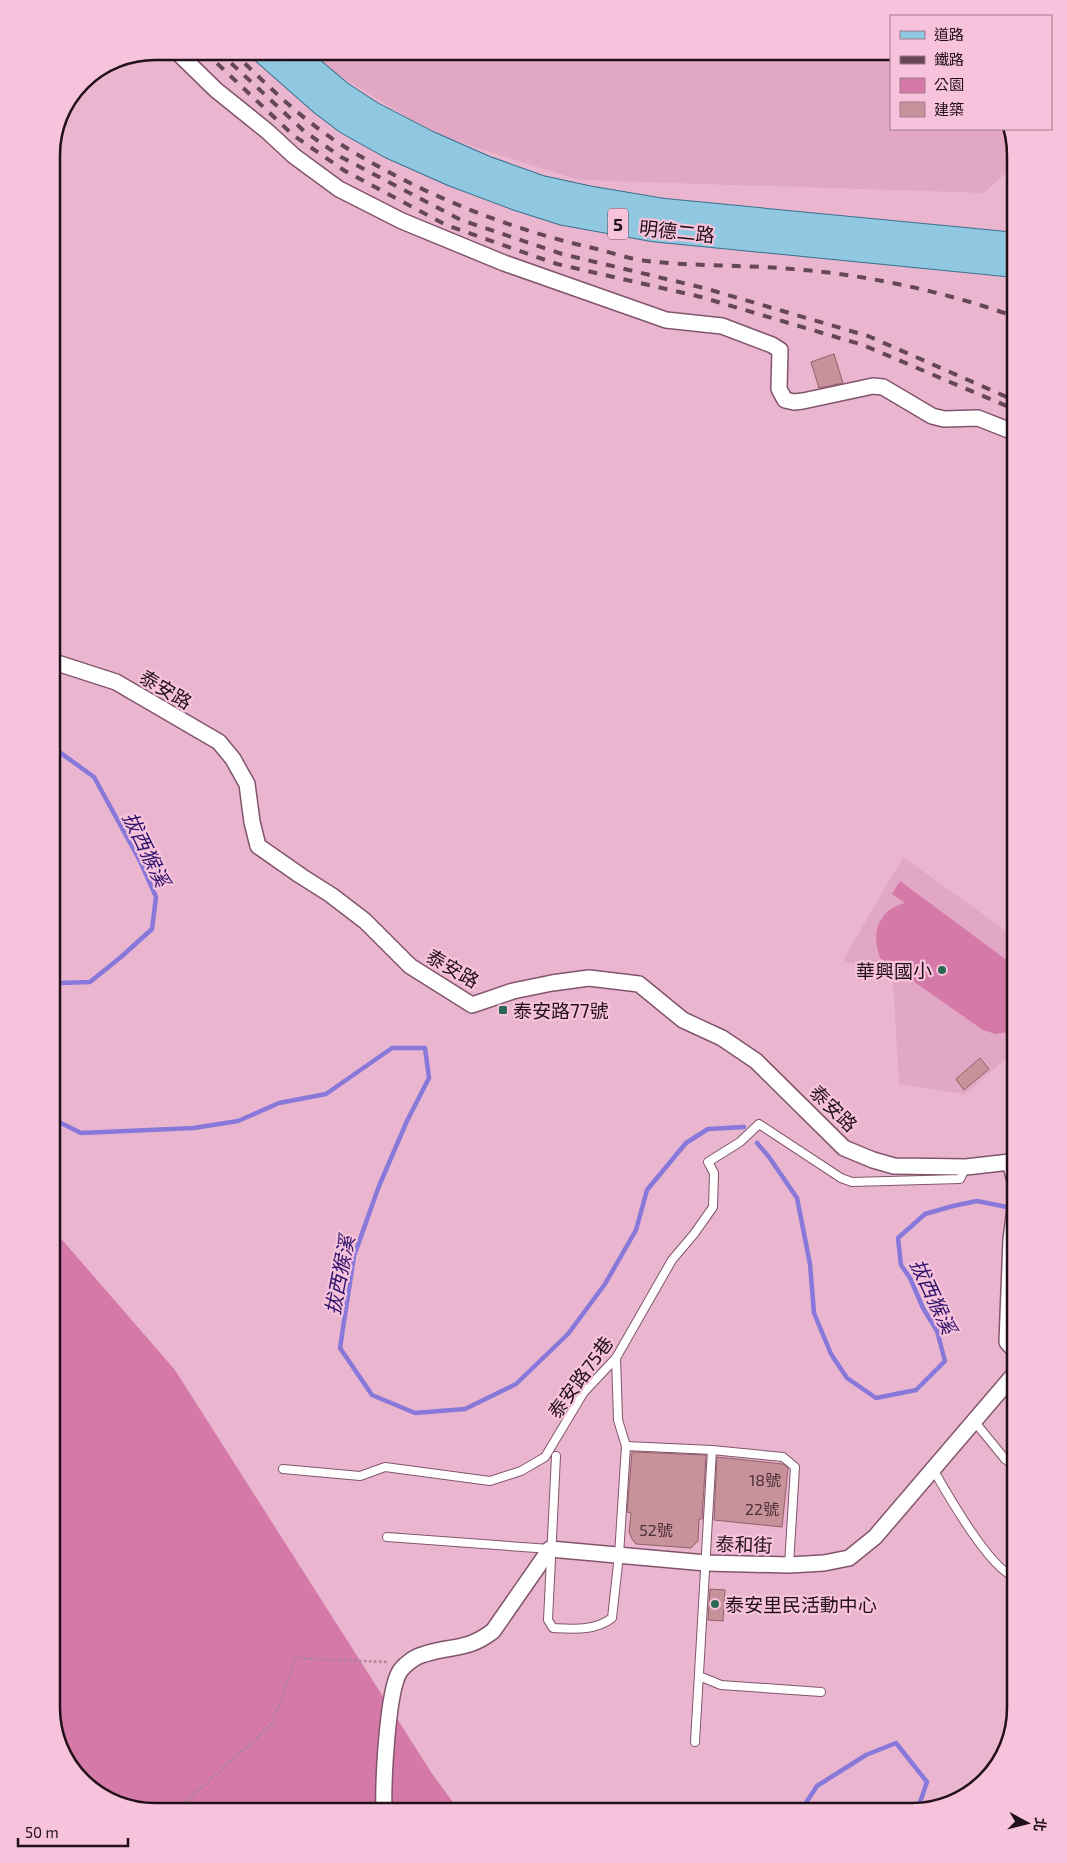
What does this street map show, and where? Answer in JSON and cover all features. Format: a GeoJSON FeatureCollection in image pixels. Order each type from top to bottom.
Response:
{"type":"FeatureCollection","features":[{"type":"Feature","properties":{"kind":"main road","name":"明德二路"},"geometry":{"type":"LineString","coordinates":[[273,60],[322,103],[347,122],[373,136],[453,174],[516,198],[564,212],[652,229],[1007,264]]}},
{"type":"Feature","properties":{"kind":"main road","name":"明德二路"},"geometry":{"type":"LineString","coordinates":[[301,60],[340,93],[372,114],[428,143],[486,168],[541,188],[673,213],[1007,244]]}},
{"type":"Feature","properties":{"kind":"street"},"geometry":{"type":"LineString","coordinates":[[185,60],[216,90],[267,131],[294,156],[339,188],[402,221],[504,263],[666,320],[722,326],[772,345],[780,350],[779,390],[785,400],[803,401],[873,386],[883,387],[932,416],[944,419],[978,418],[1007,429]]}},
{"type":"Feature","properties":{"kind":"street","name":"泰安路"},"geometry":{"type":"LineString","coordinates":[[60,664],[116,682],[219,742],[233,759],[247,784],[252,822],[258,846],[331,895],[365,921],[410,966],[472,1005],[513,992],[552,983],[589,978],[639,984],[683,1020],[722,1038],[756,1061],[844,1148],[894,1166],[966,1167],[1007,1160]]}},
{"type":"Feature","properties":{"kind":"street","name":"泰和街"},"geometry":{"type":"LineString","coordinates":[[550,1549],[706,1563],[788,1565],[824,1563],[849,1558],[875,1537],[1007,1382]]}},
{"type":"Feature","properties":{"kind":"street"},"geometry":{"type":"LineString","coordinates":[[384,1803],[383,1791],[393,1692],[399,1672],[407,1663],[424,1654],[464,1647],[480,1641],[493,1631],[550,1549]]}},
{"type":"Feature","properties":{"kind":"lane","name":"泰安路"},"geometry":{"type":"LineString","coordinates":[[759,1124],[841,1178],[852,1182],[960,1178],[966,1167]]}},
{"type":"Feature","properties":{"kind":"lane","name":"泰安路75巷"},"geometry":{"type":"LineString","coordinates":[[283,1469],[360,1476],[384,1467],[490,1481],[521,1471],[545,1457],[584,1392],[616,1358],[672,1260],[713,1207],[714,1173],[708,1162],[740,1142],[759,1124]]}},
{"type":"Feature","properties":{"kind":"lane"},"geometry":{"type":"LineString","coordinates":[[556,1456],[548,1620],[553,1628],[584,1629],[604,1625],[612,1618],[619,1555],[626,1446],[618,1420],[616,1358]]}},
{"type":"Feature","properties":{"kind":"lane"},"geometry":{"type":"LineString","coordinates":[[974,1420],[1007,1461]]}},
{"type":"Feature","properties":{"kind":"lane"},"geometry":{"type":"LineString","coordinates":[[626,1446],[712,1450],[782,1457],[795,1467],[788,1565]]}},
{"type":"Feature","properties":{"kind":"lane"},"geometry":{"type":"LineString","coordinates":[[695,1742],[712,1450]]}},
{"type":"Feature","properties":{"kind":"lane"},"geometry":{"type":"LineString","coordinates":[[933,1469],[964,1524],[1007,1572]]}},
{"type":"Feature","properties":{"kind":"lane","name":"泰和街"},"geometry":{"type":"LineString","coordinates":[[387,1537],[550,1549]]}},
{"type":"Feature","properties":{"kind":"lane"},"geometry":{"type":"LineString","coordinates":[[699,1676],[722,1685],[821,1692]]}},
{"type":"Feature","properties":{"kind":"path"},"geometry":{"type":"LineString","coordinates":[[184,1803],[272,1724],[296,1658],[407,1663]]}},
{"type":"Feature","properties":{"kind":"shaded area"},"geometry":{"type":"Polygon","coordinates":[[[317,60],[890,60],[890,130],[1004,130],[1007,172],[984,193],[579,180],[434,134],[317,60]]]}},
{"type":"Feature","properties":{"kind":"shaded area","name":"華興國小"},"geometry":{"type":"Polygon","coordinates":[[[903,857],[1007,932],[1007,1058],[965,1094],[899,1084],[893,981],[843,960],[903,857]]]}},
{"type":"Feature","properties":{"kind":"green space"},"geometry":{"type":"Polygon","coordinates":[[[900,881],[1007,960],[1007,1032],[996,1034],[983,1030],[880,958],[876,940],[879,924],[888,911],[905,903],[892,894],[900,881]]]}},
{"type":"Feature","properties":{"kind":"green space"},"geometry":{"type":"Polygon","coordinates":[[[60,1237],[175,1370],[431,1772],[453,1803],[149,1803],[124,1798],[102,1787],[76,1761],[65,1739],[60,1714],[60,1237]]]}},
{"type":"Feature","properties":{"kind":"building"},"geometry":{"type":"Polygon","coordinates":[[[834,354],[843,383],[819,388],[811,362],[834,354]]]}},
{"type":"Feature","properties":{"kind":"building"},"geometry":{"type":"Polygon","coordinates":[[[980,1058],[989,1069],[964,1090],[956,1079],[980,1058]]]}},
{"type":"Feature","properties":{"kind":"building"},"geometry":{"type":"Polygon","coordinates":[[[632,1452],[706,1455],[702,1519],[699,1519],[698,1541],[691,1548],[636,1544],[632,1539],[629,1532],[631,1513],[627,1512],[632,1452]]]}},
{"type":"Feature","properties":{"kind":"building"},"geometry":{"type":"Polygon","coordinates":[[[717,1457],[783,1464],[788,1468],[782,1527],[714,1520],[717,1457]]]}},
{"type":"Feature","properties":{"kind":"building","name":"泰安里民活動中心"},"geometry":{"type":"Polygon","coordinates":[[[710,1589],[725,1590],[723,1621],[708,1620],[710,1589]]]}},
{"type":"Feature","properties":{"kind":"waterway","name":"拔西猴溪"},"geometry":{"type":"LineString","coordinates":[[60,752],[94,777],[140,861],[156,897],[152,929],[121,957],[90,982],[60,983]]}},
{"type":"Feature","properties":{"kind":"waterway","name":"拔西猴溪"},"geometry":{"type":"LineString","coordinates":[[60,1122],[81,1133],[194,1128],[238,1121],[279,1103],[326,1094],[392,1048],[425,1048],[429,1078],[407,1121],[379,1186],[354,1256],[340,1348],[372,1395],[415,1413],[465,1409],[516,1384],[568,1334],[605,1284],[636,1230],[647,1190],[686,1143],[708,1129],[744,1127]]}},
{"type":"Feature","properties":{"kind":"waterway","name":"拔西猴溪"},"geometry":{"type":"LineString","coordinates":[[757,1143],[797,1198],[810,1264],[814,1313],[831,1354],[847,1378],[876,1398],[916,1390],[945,1361],[937,1331],[923,1308],[910,1278],[901,1265],[898,1238],[925,1214],[953,1206],[977,1201],[1007,1207]]}},
{"type":"Feature","properties":{"kind":"waterway"},"geometry":{"type":"LineString","coordinates":[[806,1803],[817,1786],[866,1755],[896,1743],[927,1782],[920,1802]]}},
{"type":"Feature","properties":{"kind":"railway"},"geometry":{"type":"LineString","coordinates":[[214,60],[293,135],[345,171],[446,225],[557,264],[701,297],[863,345],[1007,406]]}},
{"type":"Feature","properties":{"kind":"railway"},"geometry":{"type":"LineString","coordinates":[[228,60],[304,131],[341,157],[461,220],[562,254],[704,288],[868,336],[1007,397]]}},
{"type":"Feature","properties":{"kind":"railway"},"geometry":{"type":"LineString","coordinates":[[241,60],[300,114],[345,147],[436,195],[499,221],[564,241],[641,260],[679,264],[809,270],[839,274],[929,291],[1007,314]]}},
{"type":"Feature","properties":{"kind":"place","name":"華興國小"},"geometry":{"type":"Point","coordinates":[942,970]}},
{"type":"Feature","properties":{"kind":"place","name":"泰安路77號"},"geometry":{"type":"Point","coordinates":[503,1010]}},
{"type":"Feature","properties":{"kind":"place","name":"泰安里民活動中心"},"geometry":{"type":"Point","coordinates":[715,1604]}}]}
